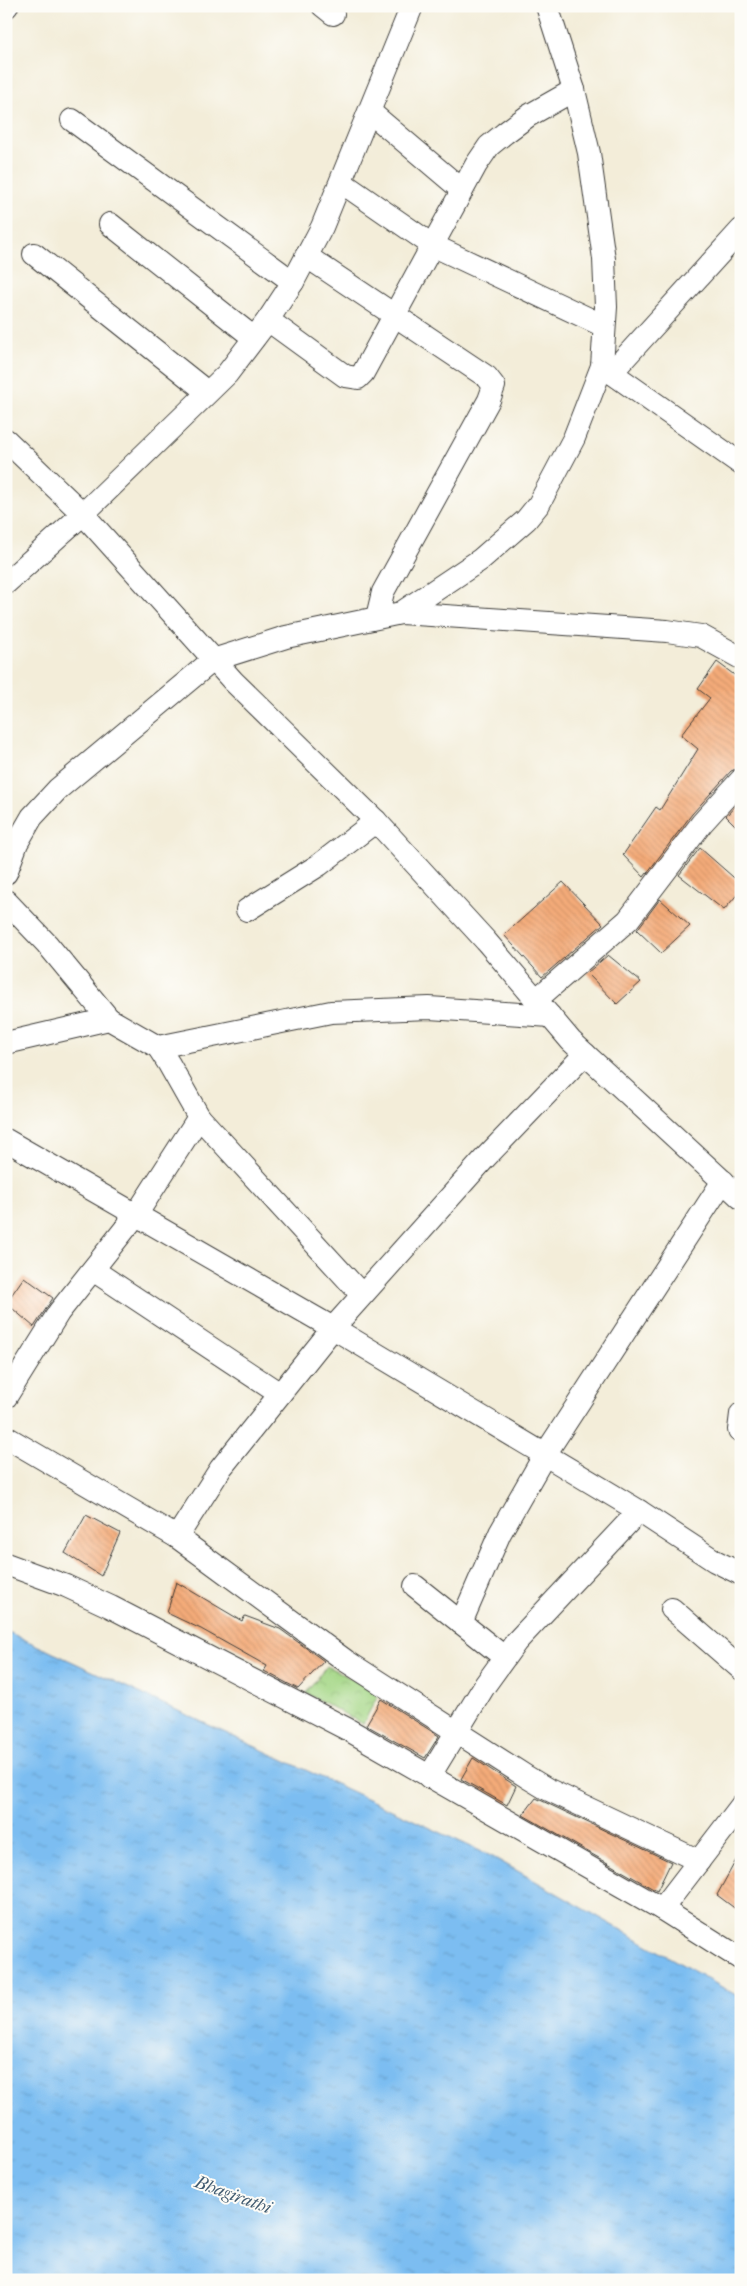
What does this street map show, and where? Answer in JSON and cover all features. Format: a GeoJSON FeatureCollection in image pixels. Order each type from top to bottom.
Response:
{"type":"FeatureCollection","features":[{"type":"Feature","properties":{"kind":"street"},"geometry":{"type":"LineString","coordinates":[[6,583],[83,514],[227,374],[268,320],[293,282],[322,227],[412,6]]}},
{"type":"Feature","properties":{"kind":"street"},"geometry":{"type":"LineString","coordinates":[[547,6],[574,90],[589,153],[604,259],[606,369]]}},
{"type":"Feature","properties":{"kind":"street"},"geometry":{"type":"LineString","coordinates":[[268,320],[345,376],[358,378],[363,373],[462,190],[489,146],[528,116],[574,90]]}},
{"type":"Feature","properties":{"kind":"street"},"geometry":{"type":"LineString","coordinates":[[370,112],[462,190]]}},
{"type":"Feature","properties":{"kind":"street"},"geometry":{"type":"LineString","coordinates":[[72,120],[293,282]]}},
{"type":"Feature","properties":{"kind":"street"},"geometry":{"type":"LineString","coordinates":[[341,182],[432,245],[604,326]]}},
{"type":"Feature","properties":{"kind":"street"},"geometry":{"type":"LineString","coordinates":[[110,224],[254,338]]}},
{"type":"Feature","properties":{"kind":"street"},"geometry":{"type":"LineString","coordinates":[[401,613],[480,560],[526,520],[539,504],[574,438],[606,369],[741,230]]}},
{"type":"Feature","properties":{"kind":"street"},"geometry":{"type":"LineString","coordinates":[[34,254],[207,392]]}},
{"type":"Feature","properties":{"kind":"street"},"geometry":{"type":"LineString","coordinates":[[306,256],[487,377],[492,381],[494,391],[383,592],[377,617]]}},
{"type":"Feature","properties":{"kind":"street"},"geometry":{"type":"LineString","coordinates":[[606,369],[741,464]]}},
{"type":"Feature","properties":{"kind":"street"},"geometry":{"type":"LineString","coordinates":[[6,440],[83,514],[213,660],[376,821],[585,1054],[741,1198]]}},
{"type":"Feature","properties":{"kind":"street"},"geometry":{"type":"LineString","coordinates":[[6,873],[17,843],[32,817],[58,789],[213,660],[286,637],[401,613],[668,631],[701,636],[741,658]]}},
{"type":"Feature","properties":{"kind":"street"},"geometry":{"type":"LineString","coordinates":[[158,1047],[331,1012],[428,1008],[543,1008],[628,920],[702,823],[741,780]]}},
{"type":"Feature","properties":{"kind":"street"},"geometry":{"type":"LineString","coordinates":[[247,910],[319,865],[376,821]]}},
{"type":"Feature","properties":{"kind":"street"},"geometry":{"type":"LineString","coordinates":[[6,901],[47,944],[109,1019],[158,1047],[199,1117],[362,1295]]}},
{"type":"Feature","properties":{"kind":"street"},"geometry":{"type":"LineString","coordinates":[[6,1043],[109,1019]]}},
{"type":"Feature","properties":{"kind":"street"},"geometry":{"type":"LineString","coordinates":[[177,1537],[222,1468],[333,1328],[485,1158],[585,1054]]}},
{"type":"Feature","properties":{"kind":"street"},"geometry":{"type":"LineString","coordinates":[[6,1397],[59,1312],[136,1215],[199,1117]]}},
{"type":"Feature","properties":{"kind":"street"},"geometry":{"type":"LineString","coordinates":[[6,1140],[333,1328],[544,1456],[639,1511],[693,1548],[741,1574]]}},
{"type":"Feature","properties":{"kind":"street"},"geometry":{"type":"LineString","coordinates":[[461,1623],[500,1533],[544,1456],[723,1181]]}},
{"type":"Feature","properties":{"kind":"street"},"geometry":{"type":"LineString","coordinates":[[93,1270],[280,1394]]}},
{"type":"Feature","properties":{"kind":"street"},"geometry":{"type":"LineString","coordinates":[[6,1437],[177,1537],[346,1662],[456,1734],[547,1789],[699,1861]]}},
{"type":"Feature","properties":{"kind":"street"},"geometry":{"type":"LineString","coordinates":[[429,1777],[504,1657],[536,1619],[639,1511]]}},
{"type":"Feature","properties":{"kind":"street"},"geometry":{"type":"LineString","coordinates":[[6,1564],[66,1586],[151,1626],[347,1729],[662,1909],[741,1959]]}},
{"type":"Feature","properties":{"kind":"street"},"geometry":{"type":"LineString","coordinates":[[415,1586],[504,1657]]}},
{"type":"Feature","properties":{"kind":"street"},"geometry":{"type":"LineString","coordinates":[[672,1609],[741,1669]]}},
{"type":"Feature","properties":{"kind":"street"},"geometry":{"type":"LineString","coordinates":[[662,1909],[741,1806]]}},
{"type":"Feature","properties":{"kind":"green space"},"geometry":{"type":"Polygon","coordinates":[[[327,1666],[379,1693],[363,1724],[306,1693],[327,1666]]]}},
{"type":"Feature","properties":{"kind":"water","name":"Bhagirathi"},"geometry":{"type":"Polygon","coordinates":[[[6,1631],[493,1857],[741,1998],[741,2280],[6,2280],[6,1631]]]}},
{"type":"Feature","properties":{"kind":"building"},"geometry":{"type":"Polygon","coordinates":[[[717,662],[741,680],[741,767],[731,771],[692,814],[644,877],[623,855],[656,807],[660,810],[698,749],[681,735],[710,698],[698,689],[717,662]]]}},
{"type":"Feature","properties":{"kind":"building"},"geometry":{"type":"Polygon","coordinates":[[[741,800],[741,831],[726,816],[741,800]]]}},
{"type":"Feature","properties":{"kind":"building"},"geometry":{"type":"Polygon","coordinates":[[[700,848],[741,884],[741,890],[724,910],[679,875],[700,848]]]}},
{"type":"Feature","properties":{"kind":"building"},"geometry":{"type":"Polygon","coordinates":[[[563,882],[603,924],[542,977],[504,935],[563,882]]]}},
{"type":"Feature","properties":{"kind":"building"},"geometry":{"type":"Polygon","coordinates":[[[660,899],[690,926],[661,953],[637,930],[660,899]]]}},
{"type":"Feature","properties":{"kind":"building"},"geometry":{"type":"Polygon","coordinates":[[[608,955],[641,982],[617,1004],[587,973],[608,955]]]}},
{"type":"Feature","properties":{"kind":"building"},"geometry":{"type":"Polygon","coordinates":[[[24,1277],[53,1298],[34,1327],[6,1303],[24,1277]]]}},
{"type":"Feature","properties":{"kind":"building"},"geometry":{"type":"Polygon","coordinates":[[[86,1515],[120,1533],[101,1576],[65,1553],[86,1515]]]}},
{"type":"Feature","properties":{"kind":"building"},"geometry":{"type":"Polygon","coordinates":[[[176,1582],[242,1621],[245,1616],[280,1629],[324,1661],[298,1689],[264,1671],[267,1666],[201,1629],[167,1613],[176,1582]]]}},
{"type":"Feature","properties":{"kind":"building"},"geometry":{"type":"Polygon","coordinates":[[[381,1699],[439,1736],[425,1758],[366,1725],[381,1699]]]}},
{"type":"Feature","properties":{"kind":"building"},"geometry":{"type":"Polygon","coordinates":[[[473,1758],[516,1786],[507,1805],[461,1779],[473,1758]]]}},
{"type":"Feature","properties":{"kind":"building"},"geometry":{"type":"Polygon","coordinates":[[[536,1798],[671,1862],[657,1891],[523,1815],[536,1798]]]}},
{"type":"Feature","properties":{"kind":"building"},"geometry":{"type":"Polygon","coordinates":[[[741,1851],[741,1913],[717,1895],[741,1851]]]}}]}
